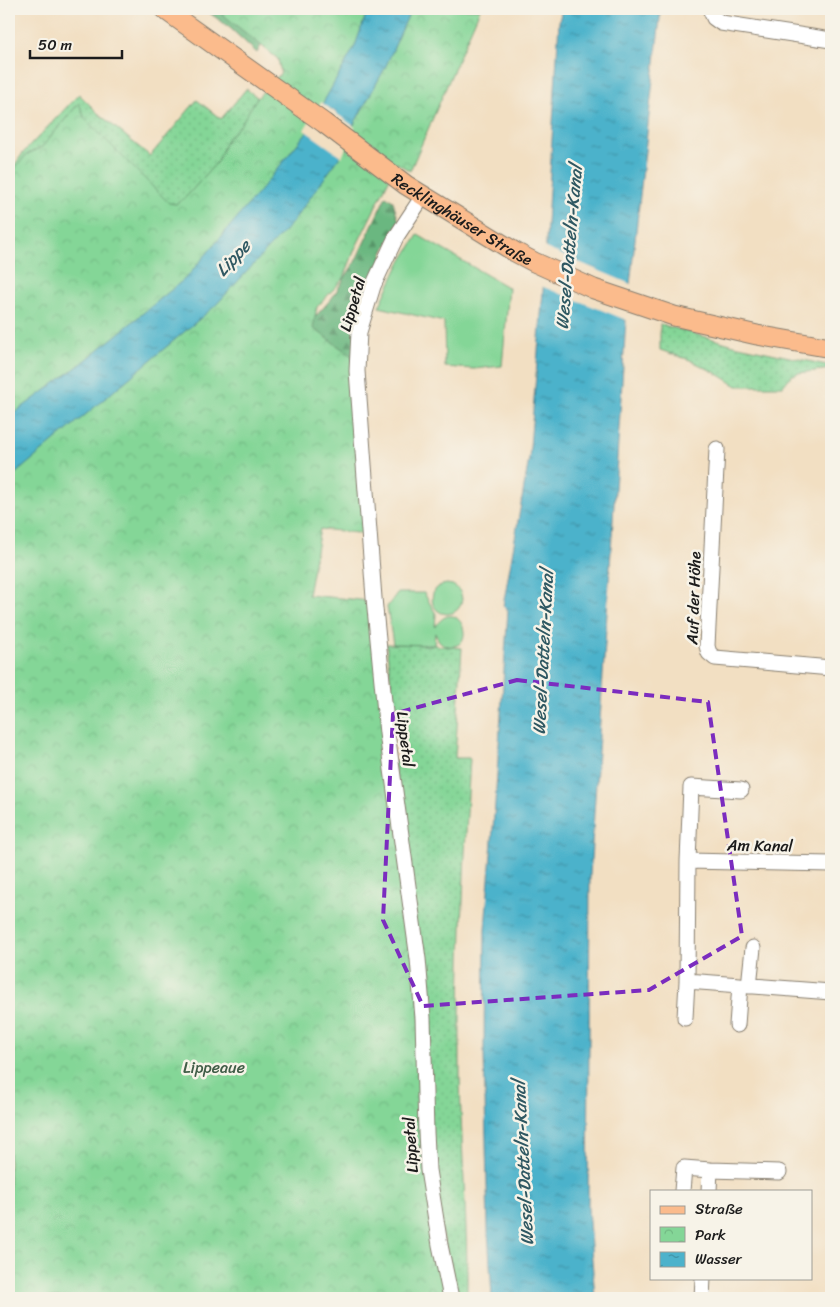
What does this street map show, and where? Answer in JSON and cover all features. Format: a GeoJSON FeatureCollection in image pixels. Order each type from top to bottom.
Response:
{"type":"FeatureCollection","features":[{"type":"Feature","properties":{"kind":"main road","name":"Recklinghäuser Straße"},"geometry":{"type":"LineString","coordinates":[[164,9],[406,185],[515,252],[594,289],[674,316],[757,335],[831,348]]}},
{"type":"Feature","properties":{"kind":"street"},"geometry":{"type":"LineString","coordinates":[[710,9],[714,18],[721,23],[831,40]]}},
{"type":"Feature","properties":{"kind":"street","name":"Lippetal"},"geometry":{"type":"LineString","coordinates":[[423,196],[396,237],[373,286],[359,332],[357,371],[374,598],[386,723],[418,959],[423,1018],[428,1170],[451,1298]]}},
{"type":"Feature","properties":{"kind":"street","name":"Auf der Höhe"},"geometry":{"type":"LineString","coordinates":[[718,449],[707,646],[709,653],[715,658],[831,668]]}},
{"type":"Feature","properties":{"kind":"street"},"geometry":{"type":"LineString","coordinates":[[685,1018],[691,787],[741,790]]}},
{"type":"Feature","properties":{"kind":"street","name":"Am Kanal"},"geometry":{"type":"LineString","coordinates":[[688,861],[831,864]]}},
{"type":"Feature","properties":{"kind":"street"},"geometry":{"type":"LineString","coordinates":[[737,1025],[752,948]]}},
{"type":"Feature","properties":{"kind":"street"},"geometry":{"type":"LineString","coordinates":[[687,981],[831,992]]}},
{"type":"Feature","properties":{"kind":"street"},"geometry":{"type":"LineString","coordinates":[[682,1190],[684,1168],[779,1172]]}},
{"type":"Feature","properties":{"kind":"street"},"geometry":{"type":"LineString","coordinates":[[709,1190],[710,1170]]}},
{"type":"Feature","properties":{"kind":"street"},"geometry":{"type":"LineString","coordinates":[[702,1298],[703,1280]]}},
{"type":"Feature","properties":{"kind":"highlighted area"},"geometry":{"type":"Polygon","coordinates":[[[517,680],[708,702],[742,936],[649,990],[423,1006],[383,920],[393,714],[517,680]]]}},
{"type":"Feature","properties":{"kind":"green space"},"geometry":{"type":"Polygon","coordinates":[[[204,9],[235,9],[270,30],[257,53],[230,28],[204,9]]]}},
{"type":"Feature","properties":{"kind":"green space","name":"Lippeaue"},"geometry":{"type":"Polygon","coordinates":[[[216,9],[480,9],[410,171],[397,163],[355,249],[344,278],[317,307],[313,328],[352,356],[366,534],[320,529],[308,595],[371,601],[414,952],[447,1298],[9,1298],[9,176],[26,155],[42,147],[79,103],[85,119],[169,203],[176,204],[186,197],[217,162],[227,139],[241,124],[256,99],[281,73],[278,59],[216,9]]]}},
{"type":"Feature","properties":{"kind":"green space"},"geometry":{"type":"Polygon","coordinates":[[[246,89],[306,133],[9,417],[9,173],[23,153],[79,94],[99,114],[150,156],[197,100],[221,119],[246,89]]]}},
{"type":"Feature","properties":{"kind":"green space"},"geometry":{"type":"Polygon","coordinates":[[[386,196],[393,201],[399,222],[383,253],[353,396],[284,352],[332,298],[355,262],[386,196]]]}},
{"type":"Feature","properties":{"kind":"green space"},"geometry":{"type":"Polygon","coordinates":[[[418,235],[509,288],[502,366],[474,369],[445,367],[444,322],[379,307],[399,265],[418,235]]]}},
{"type":"Feature","properties":{"kind":"green space"},"geometry":{"type":"Polygon","coordinates":[[[660,324],[734,345],[831,366],[831,369],[798,373],[791,376],[783,386],[737,386],[690,360],[660,350],[660,324]]]}},
{"type":"Feature","properties":{"kind":"green space"},"geometry":{"type":"Polygon","coordinates":[[[447,584],[458,588],[462,599],[458,610],[447,614],[436,610],[432,599],[436,588],[447,584]]]}},
{"type":"Feature","properties":{"kind":"green space"},"geometry":{"type":"Polygon","coordinates":[[[397,593],[424,593],[436,614],[435,627],[443,618],[451,616],[458,619],[464,633],[463,640],[458,645],[448,646],[440,641],[435,633],[434,645],[393,644],[387,607],[397,593]]]}},
{"type":"Feature","properties":{"kind":"green space"},"geometry":{"type":"Polygon","coordinates":[[[386,644],[434,645],[462,648],[455,758],[470,758],[460,996],[467,1298],[457,1298],[439,1217],[394,761],[401,760],[386,644]]]}},
{"type":"Feature","properties":{"kind":"water","name":"Lippe"},"geometry":{"type":"Polygon","coordinates":[[[368,9],[411,9],[385,68],[353,126],[339,158],[291,224],[215,306],[9,479],[9,417],[81,364],[187,277],[306,133],[355,46],[368,9]]]}},
{"type":"Feature","properties":{"kind":"water","name":"Wesel-Datteln-Kanal"},"geometry":{"type":"Polygon","coordinates":[[[562,9],[661,9],[626,320],[590,875],[588,1208],[595,1298],[492,1298],[488,1231],[484,1052],[485,929],[508,610],[503,606],[529,459],[543,291],[559,22],[562,9]]]}},
{"type":"Feature","properties":{"kind":"pier"},"geometry":{"type":"Polygon","coordinates":[[[321,102],[355,127],[342,157],[304,130],[321,102]]]}},
{"type":"Feature","properties":{"kind":"pier"},"geometry":{"type":"Polygon","coordinates":[[[543,247],[633,285],[629,321],[541,286],[543,247]]]}}]}
